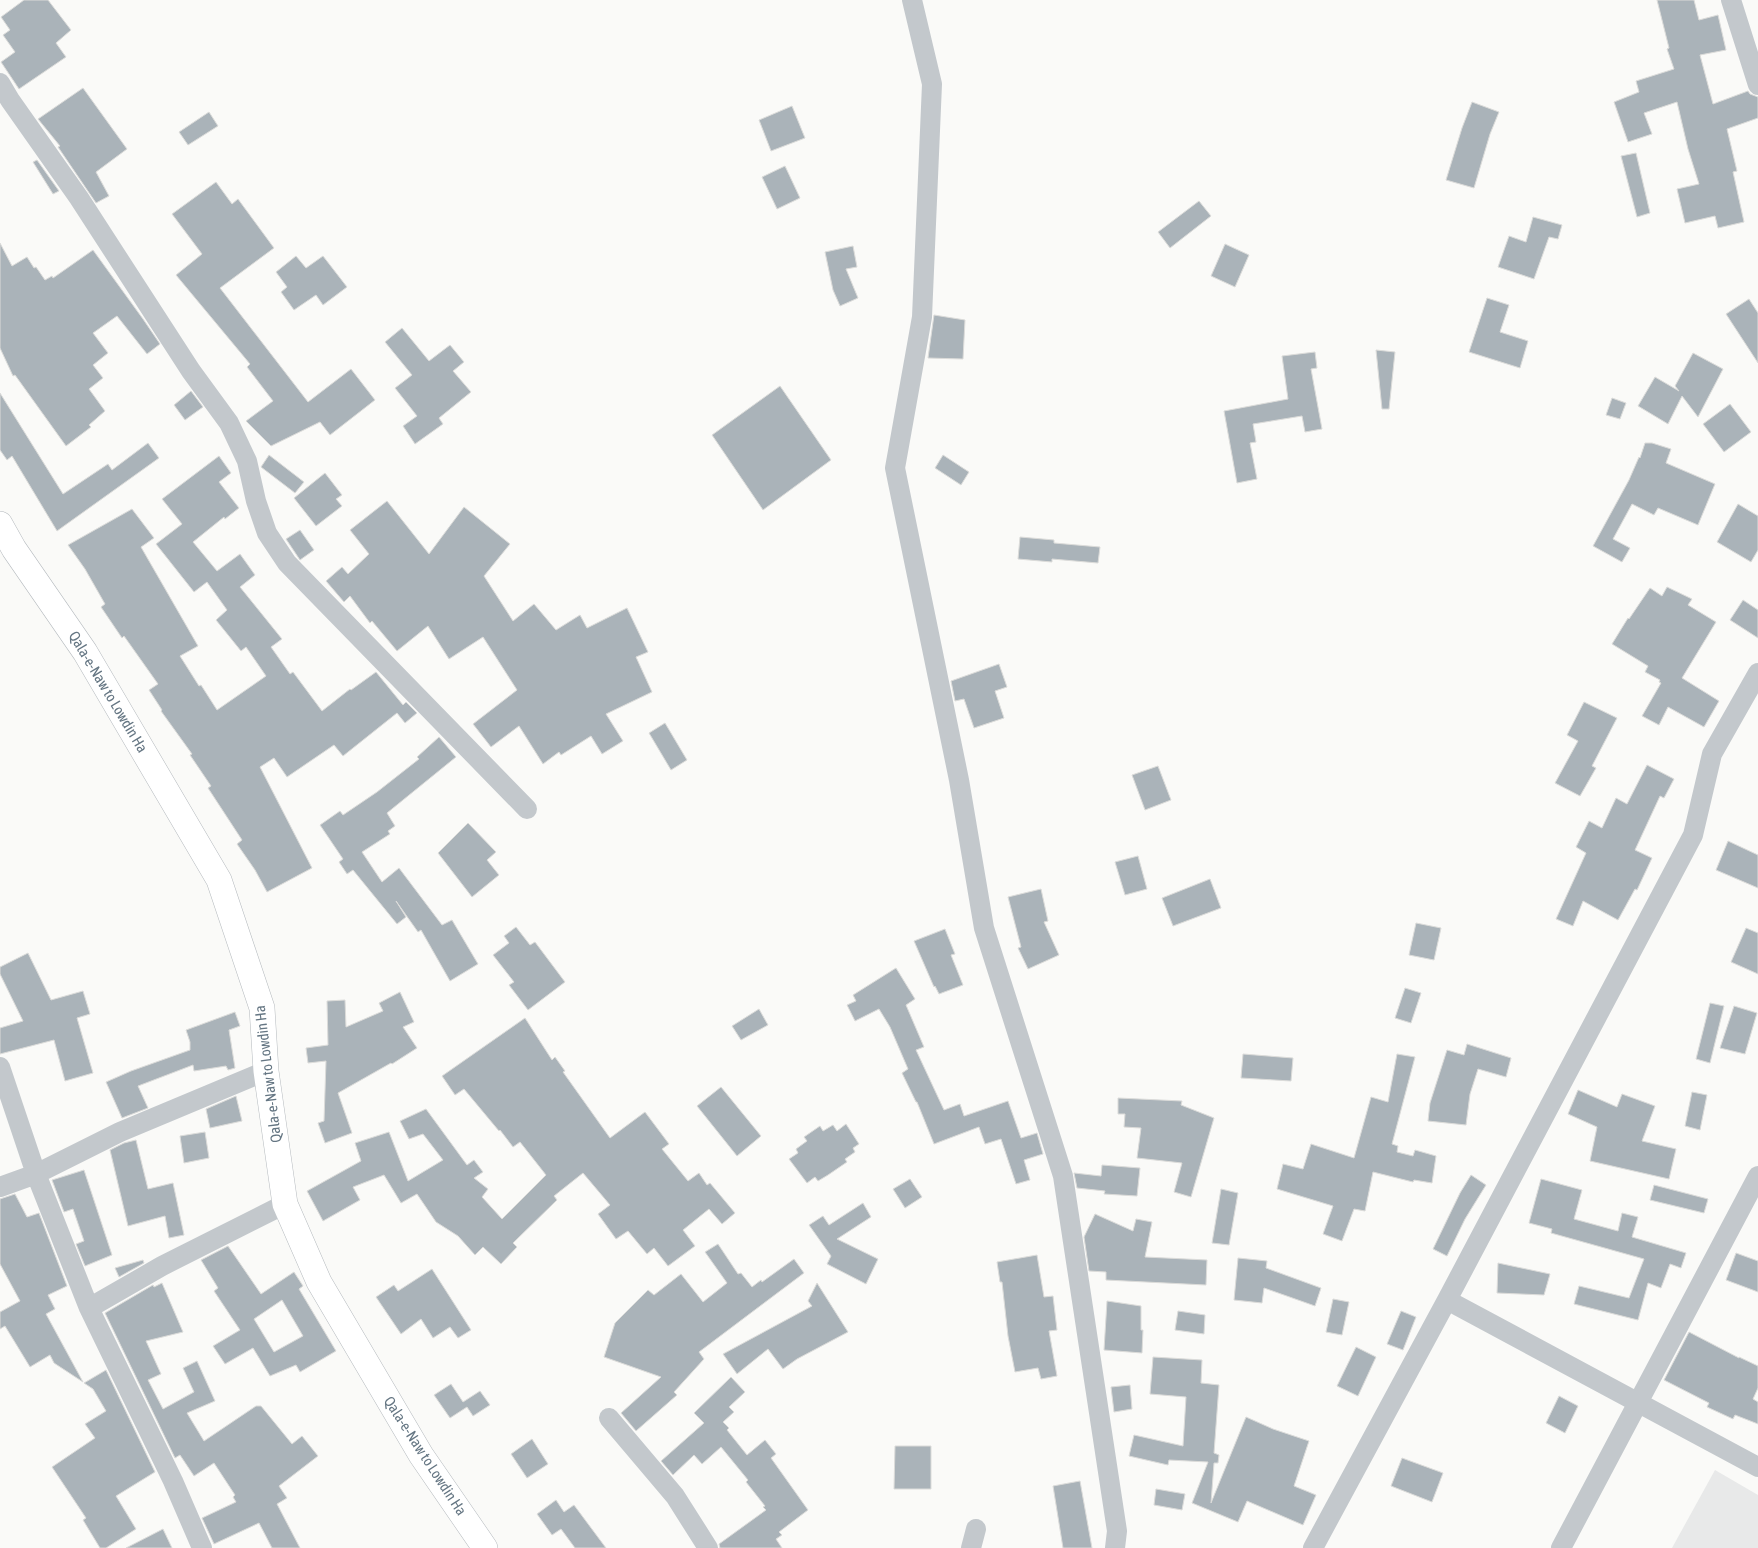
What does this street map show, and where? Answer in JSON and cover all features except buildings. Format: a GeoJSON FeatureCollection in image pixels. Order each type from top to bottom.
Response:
{"type":"FeatureCollection","features":[{"type":"Feature","properties":{"kind":"main road","name":"Qala-e-Naw to Lowdin Ha"},"geometry":{"type":"LineString","coordinates":[[0,524],[14,549],[85,652],[220,880],[262,1008],[266,1071],[285,1204],[319,1282],[421,1455],[486,1548]]}},
{"type":"Feature","properties":{"kind":"street"},"geometry":{"type":"LineString","coordinates":[[912,0],[932,84],[922,317],[895,468],[959,780],[984,928],[1063,1176],[1117,1531],[1115,1548]]}},
{"type":"Feature","properties":{"kind":"street"},"geometry":{"type":"LineString","coordinates":[[1731,0],[1758,84]]}},
{"type":"Feature","properties":{"kind":"street"},"geometry":{"type":"LineString","coordinates":[[0,83],[79,198],[191,371],[229,423],[247,461],[256,501],[267,533],[287,563],[527,809]]}},
{"type":"Feature","properties":{"kind":"street"},"geometry":{"type":"LineString","coordinates":[[1313,1548],[1447,1300],[1693,835],[1712,754],[1758,673]]}},
{"type":"Feature","properties":{"kind":"street"},"geometry":{"type":"LineString","coordinates":[[0,1067],[36,1174],[89,1308],[173,1481],[202,1548]]}},
{"type":"Feature","properties":{"kind":"street"},"geometry":{"type":"LineString","coordinates":[[0,1187],[36,1174],[120,1132],[266,1071]]}},
{"type":"Feature","properties":{"kind":"street"},"geometry":{"type":"LineString","coordinates":[[1562,1548],[1758,1176]]}},
{"type":"Feature","properties":{"kind":"street"},"geometry":{"type":"LineString","coordinates":[[89,1308],[162,1266],[285,1204]]}},
{"type":"Feature","properties":{"kind":"street"},"geometry":{"type":"LineString","coordinates":[[1447,1300],[1758,1467]]}},
{"type":"Feature","properties":{"kind":"street"},"geometry":{"type":"LineString","coordinates":[[609,1418],[676,1496],[708,1548]]}},
{"type":"Feature","properties":{"kind":"street"},"geometry":{"type":"LineString","coordinates":[[971,1548],[976,1529]]}},
{"type":"Feature","properties":{"kind":"shaded area"},"geometry":{"type":"Polygon","coordinates":[[[1715,1470],[1758,1495],[1758,1548],[1672,1548],[1715,1470]]]}}]}
